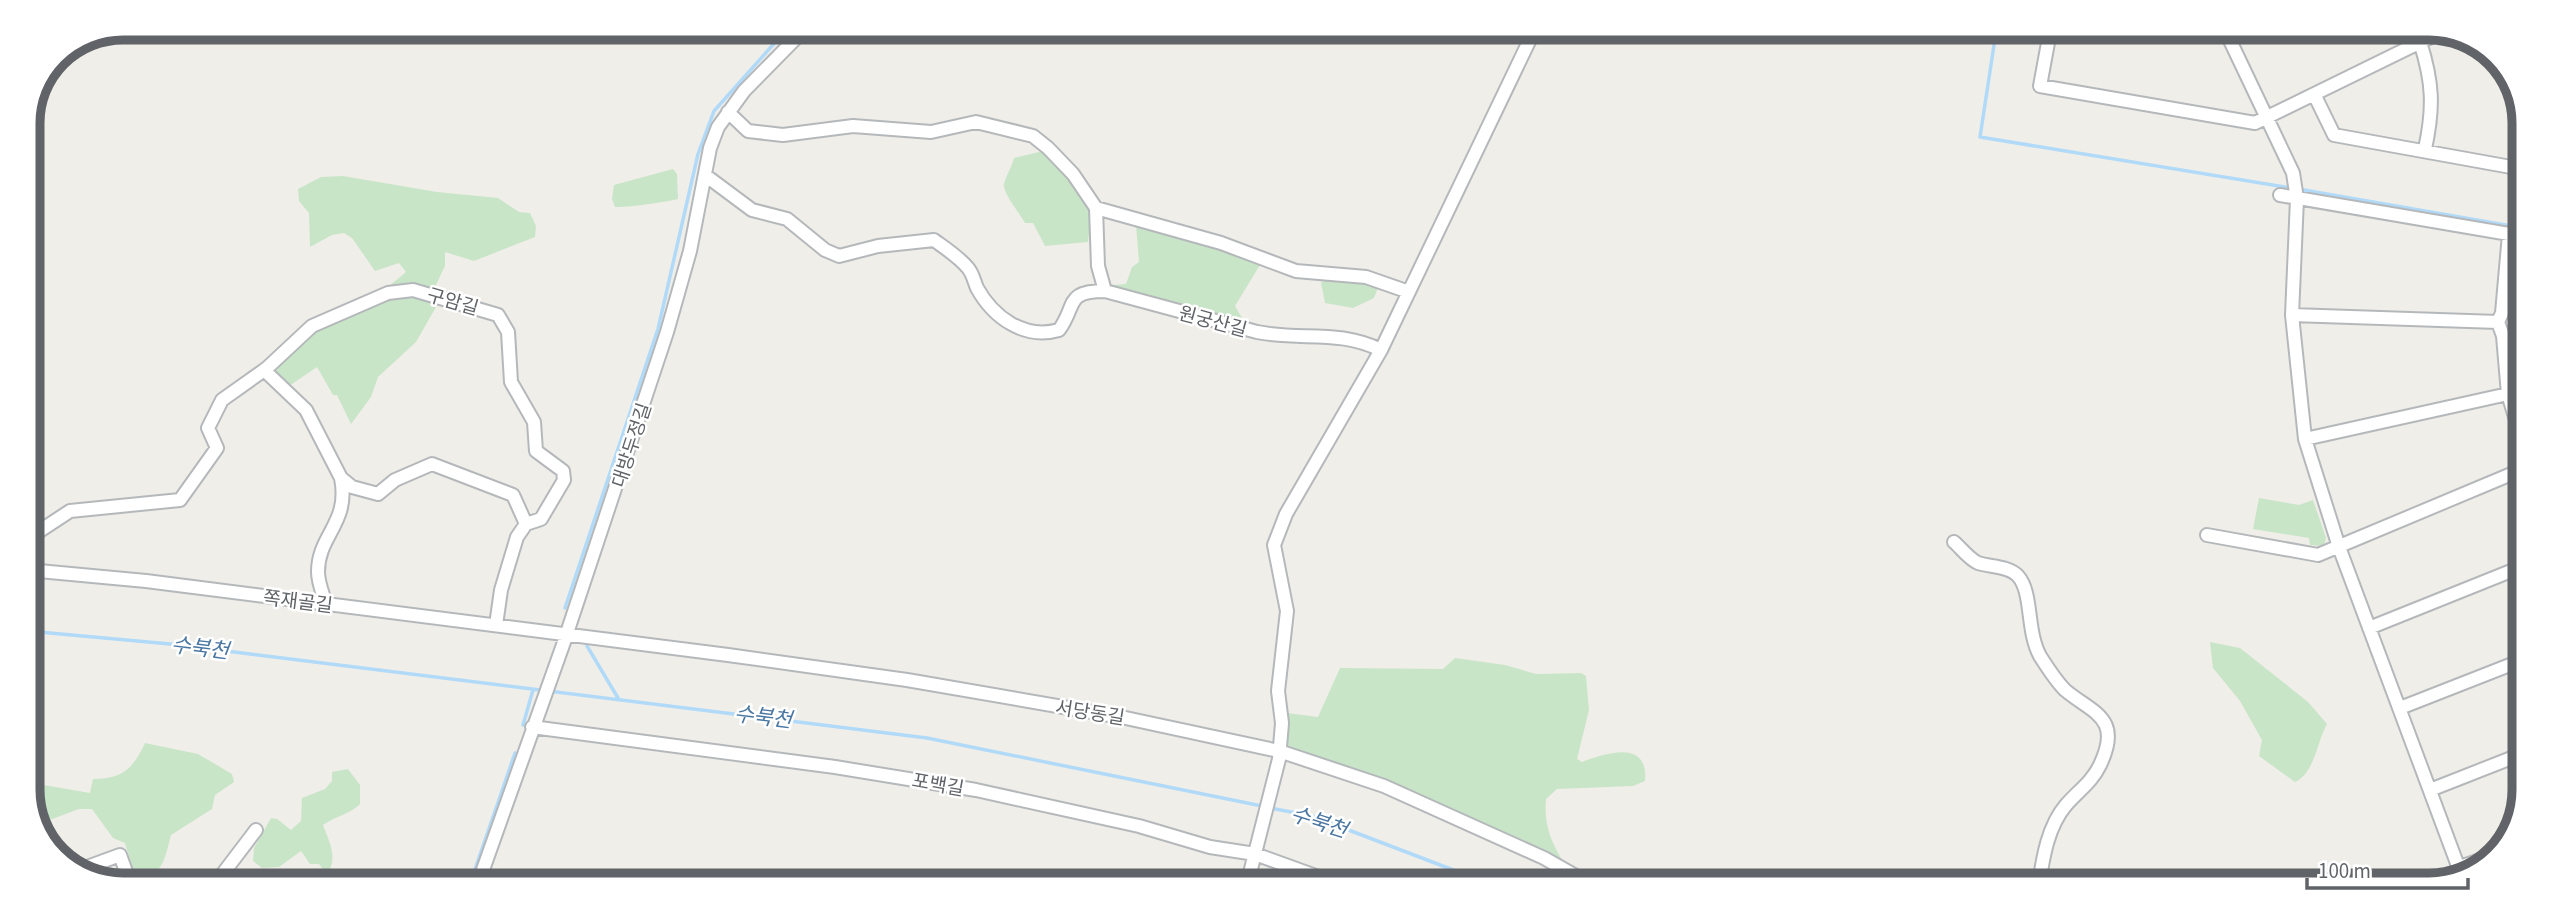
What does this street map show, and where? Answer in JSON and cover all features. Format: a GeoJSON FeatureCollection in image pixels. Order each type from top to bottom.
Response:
{"type":"FeatureCollection","features":[{"type":"Feature","properties":{"kind":"street","name":"대방두정길"},"geometry":{"type":"LineString","coordinates":[[482,873],[565,638],[667,332],[690,251],[710,148],[728,112],[796,40]]}},
{"type":"Feature","properties":{"kind":"street"},"geometry":{"type":"LineString","coordinates":[[1253,873],[1256,850],[1279,755],[1282,723],[1278,691],[1287,611],[1273,545],[1286,514],[1381,351],[1530,40]]}},
{"type":"Feature","properties":{"kind":"street"},"geometry":{"type":"LineString","coordinates":[[2049,40],[2040,86],[2255,123],[2315,96],[2424,40]]}},
{"type":"Feature","properties":{"kind":"street"},"geometry":{"type":"LineString","coordinates":[[2230,40],[2293,173],[2297,199],[2292,315],[2305,439],[2339,547],[2458,867]]}},
{"type":"Feature","properties":{"kind":"street"},"geometry":{"type":"LineString","coordinates":[[2420,42],[2431,77],[2432,118],[2425,149]]}},
{"type":"Feature","properties":{"kind":"street"},"geometry":{"type":"LineString","coordinates":[[2315,96],[2334,135],[2512,164]]}},
{"type":"Feature","properties":{"kind":"street"},"geometry":{"type":"LineString","coordinates":[[705,175],[752,210],[787,219],[825,250],[839,256],[878,246],[934,240],[969,269],[976,285],[995,313],[1016,327],[1049,333],[1059,330],[1074,298],[1086,292],[1105,291],[1098,266],[1096,208],[1073,174],[1033,136],[976,122],[931,132],[835,126],[783,135],[748,131],[728,112]]}},
{"type":"Feature","properties":{"kind":"street"},"geometry":{"type":"LineString","coordinates":[[2280,195],[2509,234],[2502,313],[2498,322],[2503,336],[2508,394],[2512,407]]}},
{"type":"Feature","properties":{"kind":"street"},"geometry":{"type":"LineString","coordinates":[[1096,208],[1221,243],[1296,271],[1366,277],[1409,292]]}},
{"type":"Feature","properties":{"kind":"street","name":"구암길"},"geometry":{"type":"LineString","coordinates":[[40,531],[70,511],[180,500],[217,448],[208,428],[222,400],[264,370],[312,326],[388,293],[413,290],[498,315],[508,332],[511,382],[534,422],[536,452],[544,460],[558,465],[564,480],[541,519],[526,524],[517,537],[501,590],[496,625]]}},
{"type":"Feature","properties":{"kind":"street","name":"원궁산길"},"geometry":{"type":"LineString","coordinates":[[1105,291],[1257,332],[1282,336],[1340,336],[1381,351]]}},
{"type":"Feature","properties":{"kind":"street"},"geometry":{"type":"LineString","coordinates":[[2292,315],[2498,322]]}},
{"type":"Feature","properties":{"kind":"street"},"geometry":{"type":"LineString","coordinates":[[264,370],[306,410],[341,478],[345,496],[341,515],[326,544],[318,570],[326,604]]}},
{"type":"Feature","properties":{"kind":"street"},"geometry":{"type":"LineString","coordinates":[[2305,439],[2508,394]]}},
{"type":"Feature","properties":{"kind":"street"},"geometry":{"type":"LineString","coordinates":[[341,478],[352,487],[378,494],[396,480],[432,464],[513,495],[526,524]]}},
{"type":"Feature","properties":{"kind":"street"},"geometry":{"type":"LineString","coordinates":[[2207,535],[2318,555],[2512,475]]}},
{"type":"Feature","properties":{"kind":"street"},"geometry":{"type":"LineString","coordinates":[[1954,542],[1976,562],[2014,572],[2023,582],[2031,636],[2040,656],[2063,688],[2100,713],[2106,731],[2101,764],[2080,794],[2066,805],[2051,830],[2041,873]]}},
{"type":"Feature","properties":{"kind":"street","name":"쪽재골길"},"geometry":{"type":"LineString","coordinates":[[40,571],[146,581],[496,625],[565,638]]}},
{"type":"Feature","properties":{"kind":"street"},"geometry":{"type":"LineString","coordinates":[[2369,628],[2512,571]]}},
{"type":"Feature","properties":{"kind":"street","name":"서당동길"},"geometry":{"type":"LineString","coordinates":[[565,638],[907,680],[1121,716],[1279,755],[1384,786],[1544,858],[1570,873]]}},
{"type":"Feature","properties":{"kind":"street"},"geometry":{"type":"LineString","coordinates":[[2400,708],[2512,664]]}},
{"type":"Feature","properties":{"kind":"street","name":"포백길"},"geometry":{"type":"LineString","coordinates":[[532,727],[835,767],[959,787],[1139,826],[1210,847],[1256,850],[1311,873]]}},
{"type":"Feature","properties":{"kind":"street"},"geometry":{"type":"LineString","coordinates":[[2430,790],[2512,758]]}},
{"type":"Feature","properties":{"kind":"street"},"geometry":{"type":"LineString","coordinates":[[223,873],[256,831]]}},
{"type":"Feature","properties":{"kind":"street"},"geometry":{"type":"LineString","coordinates":[[91,866],[120,855],[126,873]]}},
{"type":"Feature","properties":{"kind":"green space"},"geometry":{"type":"Polygon","coordinates":[[[1043,151],[1058,162],[1092,207],[1088,242],[1045,246],[1033,223],[1025,223],[1004,188],[1014,158],[1043,151]]]}},
{"type":"Feature","properties":{"kind":"green space"},"geometry":{"type":"Polygon","coordinates":[[[673,169],[677,174],[678,199],[615,207],[612,199],[614,185],[673,169]]]}},
{"type":"Feature","properties":{"kind":"green space"},"geometry":{"type":"Polygon","coordinates":[[[343,176],[437,192],[498,198],[519,212],[530,213],[536,226],[535,237],[474,261],[445,252],[445,266],[433,291],[440,300],[416,342],[378,377],[371,397],[351,424],[337,395],[333,395],[317,367],[289,386],[274,373],[311,330],[388,287],[406,272],[399,263],[375,271],[352,238],[344,233],[332,235],[310,247],[309,213],[299,201],[298,189],[321,177],[343,176]]]}},
{"type":"Feature","properties":{"kind":"green space"},"geometry":{"type":"Polygon","coordinates":[[[1136,225],[1263,260],[1235,306],[1244,321],[1110,289],[1114,285],[1126,284],[1132,267],[1139,262],[1136,225]]]}},
{"type":"Feature","properties":{"kind":"green space"},"geometry":{"type":"Polygon","coordinates":[[[1329,276],[1379,285],[1374,298],[1353,308],[1325,303],[1321,283],[1329,276]]]}},
{"type":"Feature","properties":{"kind":"green space"},"geometry":{"type":"Polygon","coordinates":[[[2259,498],[2299,505],[2313,500],[2326,538],[2324,546],[2310,545],[2309,538],[2253,529],[2259,498]]]}},
{"type":"Feature","properties":{"kind":"green space"},"geometry":{"type":"Polygon","coordinates":[[[2210,642],[2240,648],[2308,702],[2327,724],[2311,764],[2302,778],[2295,782],[2259,756],[2262,740],[2240,701],[2213,668],[2210,642]]]}},
{"type":"Feature","properties":{"kind":"green space"},"geometry":{"type":"Polygon","coordinates":[[[1455,658],[1505,665],[1536,674],[1581,673],[1586,676],[1589,710],[1577,759],[1582,762],[1623,752],[1640,759],[1645,781],[1633,786],[1557,789],[1546,799],[1549,832],[1564,863],[1395,784],[1289,748],[1284,739],[1287,713],[1318,717],[1340,668],[1443,669],[1455,658]]]}},
{"type":"Feature","properties":{"kind":"green space"},"geometry":{"type":"Polygon","coordinates":[[[145,743],[198,754],[232,774],[234,782],[215,795],[212,809],[171,835],[164,859],[154,873],[134,873],[125,843],[113,838],[92,809],[79,809],[47,821],[40,795],[40,784],[90,793],[93,779],[119,774],[136,760],[145,743]]]}},
{"type":"Feature","properties":{"kind":"green space"},"geometry":{"type":"Polygon","coordinates":[[[348,769],[360,785],[360,804],[323,825],[332,856],[328,873],[319,864],[310,864],[301,851],[279,867],[262,868],[253,861],[254,848],[271,818],[277,819],[291,830],[301,821],[302,798],[325,789],[332,781],[332,772],[348,769]]]}},
{"type":"Feature","properties":{"kind":"waterway"},"geometry":{"type":"LineString","coordinates":[[565,608],[658,329],[698,154],[714,111],[777,40]]}},
{"type":"Feature","properties":{"kind":"waterway"},"geometry":{"type":"LineString","coordinates":[[1995,40],[1980,137],[2291,188]]}},
{"type":"Feature","properties":{"kind":"waterway"},"geometry":{"type":"LineString","coordinates":[[2298,189],[2512,226]]}},
{"type":"Feature","properties":{"kind":"waterway","name":"수북천"},"geometry":{"type":"LineString","coordinates":[[40,632],[170,644],[927,738],[1262,806]]}},
{"type":"Feature","properties":{"kind":"waterway"},"geometry":{"type":"LineString","coordinates":[[587,646],[618,698]]}},
{"type":"Feature","properties":{"kind":"waterway"},"geometry":{"type":"LineString","coordinates":[[523,725],[533,690]]}},
{"type":"Feature","properties":{"kind":"waterway"},"geometry":{"type":"LineString","coordinates":[[474,873],[515,753]]}},
{"type":"Feature","properties":{"kind":"waterway","name":"수북천"},"geometry":{"type":"LineString","coordinates":[[1270,808],[1312,816],[1461,873]]}}]}
